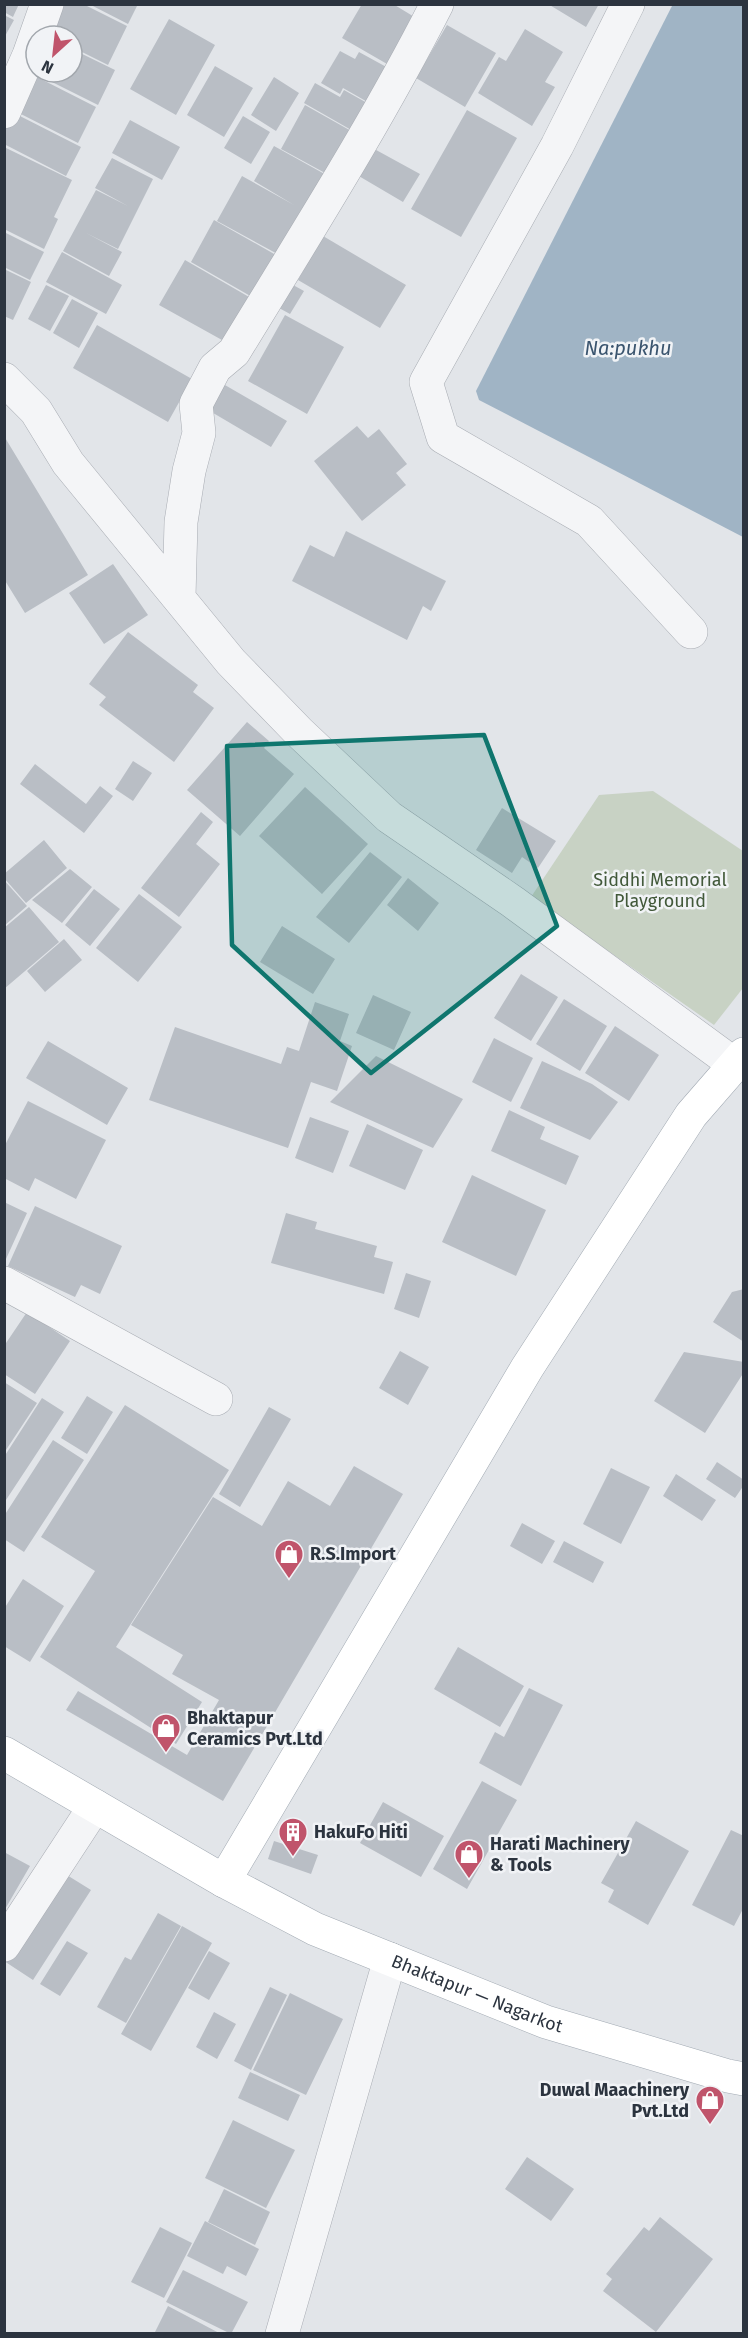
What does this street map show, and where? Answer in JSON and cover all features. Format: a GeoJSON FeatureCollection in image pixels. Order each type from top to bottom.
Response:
{"type":"FeatureCollection","features":[{"type":"Feature","properties":{"kind":"main road"},"geometry":{"type":"LineString","coordinates":[[224,1881],[527,1368],[691,1115],[739,1059]]}},
{"type":"Feature","properties":{"kind":"main road","name":"Bhaktapur — Nagarkot"},"geometry":{"type":"LineString","coordinates":[[4,1753],[224,1881],[315,1929],[546,2022],[744,2079]]}},
{"type":"Feature","properties":{"kind":"street"},"geometry":{"type":"LineString","coordinates":[[4,112],[16,55],[47,4]]}},
{"type":"Feature","properties":{"kind":"street"},"geometry":{"type":"LineString","coordinates":[[178,597],[181,522],[189,471],[199,433],[196,404],[215,368],[234,352],[316,218],[409,61],[437,4]]}},
{"type":"Feature","properties":{"kind":"street"},"geometry":{"type":"LineString","coordinates":[[628,4],[557,146],[426,382],[443,437],[589,521],[691,632]]}},
{"type":"Feature","properties":{"kind":"street"},"geometry":{"type":"LineString","coordinates":[[4,380],[36,411],[68,463],[231,662],[299,732],[389,817],[739,1059]]}},
{"type":"Feature","properties":{"kind":"street"},"geometry":{"type":"LineString","coordinates":[[4,1283],[216,1399]]}},
{"type":"Feature","properties":{"kind":"street"},"geometry":{"type":"LineString","coordinates":[[4,1945],[95,1806]]}},
{"type":"Feature","properties":{"kind":"street"},"geometry":{"type":"LineString","coordinates":[[282,2334],[390,1959]]}},
{"type":"Feature","properties":{"kind":"highlighted area"},"geometry":{"type":"Polygon","coordinates":[[[484,735],[557,926],[371,1073],[232,945],[227,746],[484,735]]]}},
{"type":"Feature","properties":{"kind":"green space","name":"Siddhi Memorial Playground"},"geometry":{"type":"Polygon","coordinates":[[[653,791],[743,851],[743,988],[714,1025],[531,897],[599,795],[653,791]]]}},
{"type":"Feature","properties":{"kind":"water","name":"Na:pukhu"},"geometry":{"type":"Polygon","coordinates":[[[673,4],[743,5],[743,537],[479,400],[476,391],[673,4]]]}},
{"type":"Feature","properties":{"kind":"building"},"geometry":{"type":"Polygon","coordinates":[[[4,4],[19,4],[13,17],[4,12],[4,4]]]}},
{"type":"Feature","properties":{"kind":"building"},"geometry":{"type":"Polygon","coordinates":[[[61,4],[83,4],[127,26],[108,65],[84,53],[84,24],[54,24],[61,4]]]}},
{"type":"Feature","properties":{"kind":"building"},"geometry":{"type":"Polygon","coordinates":[[[89,4],[138,4],[128,24],[89,4]]]}},
{"type":"Feature","properties":{"kind":"building"},"geometry":{"type":"Polygon","coordinates":[[[362,4],[393,4],[421,21],[394,68],[342,38],[362,4]]]}},
{"type":"Feature","properties":{"kind":"building"},"geometry":{"type":"Polygon","coordinates":[[[548,4],[599,4],[586,27],[548,4]]]}},
{"type":"Feature","properties":{"kind":"building"},"geometry":{"type":"Polygon","coordinates":[[[4,15],[14,20],[4,38],[4,15]]]}},
{"type":"Feature","properties":{"kind":"building"},"geometry":{"type":"Polygon","coordinates":[[[169,19],[215,45],[176,115],[130,89],[169,19]]]}},
{"type":"Feature","properties":{"kind":"building"},"geometry":{"type":"Polygon","coordinates":[[[447,25],[496,53],[465,107],[416,78],[447,25]]]}},
{"type":"Feature","properties":{"kind":"building"},"geometry":{"type":"Polygon","coordinates":[[[525,29],[563,52],[545,82],[555,87],[532,126],[478,93],[499,57],[506,61],[525,29]]]}},
{"type":"Feature","properties":{"kind":"building"},"geometry":{"type":"Polygon","coordinates":[[[340,51],[355,59],[359,52],[390,69],[371,104],[343,88],[340,94],[321,83],[340,51]]]}},
{"type":"Feature","properties":{"kind":"building"},"geometry":{"type":"Polygon","coordinates":[[[84,55],[115,70],[98,105],[56,84],[84,84],[84,55]]]}},
{"type":"Feature","properties":{"kind":"building"},"geometry":{"type":"Polygon","coordinates":[[[215,66],[253,88],[224,137],[187,115],[215,66]]]}},
{"type":"Feature","properties":{"kind":"building"},"geometry":{"type":"Polygon","coordinates":[[[274,77],[299,93],[276,131],[251,115],[274,77]]]}},
{"type":"Feature","properties":{"kind":"building"},"geometry":{"type":"Polygon","coordinates":[[[315,83],[340,97],[344,90],[376,108],[360,135],[304,103],[315,83]]]}},
{"type":"Feature","properties":{"kind":"building"},"geometry":{"type":"Polygon","coordinates":[[[26,84],[51,84],[96,107],[78,143],[13,110],[26,84]]]}},
{"type":"Feature","properties":{"kind":"building"},"geometry":{"type":"Polygon","coordinates":[[[305,105],[360,136],[336,179],[281,149],[305,105]]]}},
{"type":"Feature","properties":{"kind":"building"},"geometry":{"type":"Polygon","coordinates":[[[467,110],[517,138],[461,237],[411,209],[467,110]]]}},
{"type":"Feature","properties":{"kind":"building"},"geometry":{"type":"Polygon","coordinates":[[[14,113],[81,147],[66,176],[4,144],[4,131],[14,113]]]}},
{"type":"Feature","properties":{"kind":"building"},"geometry":{"type":"Polygon","coordinates":[[[243,116],[270,132],[251,164],[224,148],[243,116]]]}},
{"type":"Feature","properties":{"kind":"building"},"geometry":{"type":"Polygon","coordinates":[[[130,120],[180,147],[162,180],[112,153],[130,120]]]}},
{"type":"Feature","properties":{"kind":"building"},"geometry":{"type":"Polygon","coordinates":[[[367,145],[420,174],[403,202],[352,172],[367,145]]]}},
{"type":"Feature","properties":{"kind":"building"},"geometry":{"type":"Polygon","coordinates":[[[274,146],[330,177],[283,257],[217,221],[242,176],[294,205],[254,181],[274,146]]]}},
{"type":"Feature","properties":{"kind":"building"},"geometry":{"type":"Polygon","coordinates":[[[4,147],[72,180],[54,217],[58,219],[44,249],[4,229],[4,147]]]}},
{"type":"Feature","properties":{"kind":"building"},"geometry":{"type":"Polygon","coordinates":[[[112,158],[153,179],[118,249],[86,233],[122,252],[109,276],[63,251],[96,190],[128,206],[95,188],[112,158]]]}},
{"type":"Feature","properties":{"kind":"building"},"geometry":{"type":"Polygon","coordinates":[[[214,220],[283,259],[259,301],[191,262],[214,220]]]}},
{"type":"Feature","properties":{"kind":"building"},"geometry":{"type":"Polygon","coordinates":[[[4,232],[44,252],[30,280],[4,267],[4,232]]]}},
{"type":"Feature","properties":{"kind":"building"},"geometry":{"type":"Polygon","coordinates":[[[323,236],[406,285],[380,328],[298,280],[323,236]]]}},
{"type":"Feature","properties":{"kind":"building"},"geometry":{"type":"Polygon","coordinates":[[[62,252],[122,285],[106,314],[46,282],[62,252]]]}},
{"type":"Feature","properties":{"kind":"building"},"geometry":{"type":"Polygon","coordinates":[[[185,260],[256,301],[231,345],[159,305],[185,260]]]}},
{"type":"Feature","properties":{"kind":"building"},"geometry":{"type":"Polygon","coordinates":[[[4,269],[31,282],[13,320],[4,316],[4,269]]]}},
{"type":"Feature","properties":{"kind":"building"},"geometry":{"type":"Polygon","coordinates":[[[284,280],[304,291],[290,314],[270,303],[284,280]]]}},
{"type":"Feature","properties":{"kind":"building"},"geometry":{"type":"Polygon","coordinates":[[[46,285],[69,296],[50,331],[28,319],[46,285]]]}},
{"type":"Feature","properties":{"kind":"building"},"geometry":{"type":"Polygon","coordinates":[[[72,299],[98,313],[79,348],[53,333],[72,299]]]}},
{"type":"Feature","properties":{"kind":"building"},"geometry":{"type":"Polygon","coordinates":[[[285,315],[344,347],[307,414],[248,381],[285,315]]]}},
{"type":"Feature","properties":{"kind":"building"},"geometry":{"type":"Polygon","coordinates":[[[97,325],[192,379],[168,422],[73,368],[97,325]]]}},
{"type":"Feature","properties":{"kind":"building"},"geometry":{"type":"Polygon","coordinates":[[[218,381],[287,421],[271,447],[203,407],[218,381]]]}},
{"type":"Feature","properties":{"kind":"building"},"geometry":{"type":"Polygon","coordinates":[[[357,426],[368,438],[379,429],[407,464],[396,473],[406,485],[362,521],[314,461],[357,426]]]}},
{"type":"Feature","properties":{"kind":"building"},"geometry":{"type":"Polygon","coordinates":[[[4,436],[88,575],[25,613],[4,579],[4,436]]]}},
{"type":"Feature","properties":{"kind":"building"},"geometry":{"type":"Polygon","coordinates":[[[346,531],[446,581],[431,611],[423,606],[407,640],[292,581],[310,545],[334,557],[346,531]]]}},
{"type":"Feature","properties":{"kind":"building"},"geometry":{"type":"Polygon","coordinates":[[[113,564],[148,615],[104,644],[69,593],[113,564]]]}},
{"type":"Feature","properties":{"kind":"building"},"geometry":{"type":"Polygon","coordinates":[[[128,632],[198,685],[193,692],[214,708],[174,762],[99,705],[106,697],[89,684],[128,632]]]}},
{"type":"Feature","properties":{"kind":"building"},"geometry":{"type":"Polygon","coordinates":[[[247,722],[269,741],[264,748],[294,774],[240,836],[187,790],[247,722]]]}},
{"type":"Feature","properties":{"kind":"building"},"geometry":{"type":"Polygon","coordinates":[[[133,761],[152,773],[133,801],[115,789],[133,761]]]}},
{"type":"Feature","properties":{"kind":"building"},"geometry":{"type":"Polygon","coordinates":[[[35,764],[86,804],[100,786],[113,796],[84,833],[20,784],[35,764]]]}},
{"type":"Feature","properties":{"kind":"building"},"geometry":{"type":"Polygon","coordinates":[[[305,787],[368,844],[322,894],[259,836],[305,787]]]}},
{"type":"Feature","properties":{"kind":"building"},"geometry":{"type":"Polygon","coordinates":[[[502,808],[556,841],[538,868],[522,857],[512,873],[476,850],[502,808]]]}},
{"type":"Feature","properties":{"kind":"building"},"geometry":{"type":"Polygon","coordinates":[[[201,812],[213,822],[196,844],[220,864],[179,917],[141,888],[201,812]]]}},
{"type":"Feature","properties":{"kind":"building"},"geometry":{"type":"Polygon","coordinates":[[[44,840],[67,868],[26,903],[4,878],[4,874],[44,840]]]}},
{"type":"Feature","properties":{"kind":"building"},"geometry":{"type":"Polygon","coordinates":[[[370,852],[402,877],[349,943],[316,917],[370,852]]]}},
{"type":"Feature","properties":{"kind":"building"},"geometry":{"type":"Polygon","coordinates":[[[70,869],[92,887],[62,923],[32,900],[70,869]]]}},
{"type":"Feature","properties":{"kind":"building"},"geometry":{"type":"Polygon","coordinates":[[[408,878],[439,903],[418,931],[387,905],[408,878]]]}},
{"type":"Feature","properties":{"kind":"building"},"geometry":{"type":"Polygon","coordinates":[[[4,880],[27,906],[4,926],[4,880]]]}},
{"type":"Feature","properties":{"kind":"building"},"geometry":{"type":"Polygon","coordinates":[[[94,889],[120,909],[90,946],[65,925],[94,889]]]}},
{"type":"Feature","properties":{"kind":"building"},"geometry":{"type":"Polygon","coordinates":[[[139,894],[182,927],[138,982],[96,948],[139,894]]]}},
{"type":"Feature","properties":{"kind":"building"},"geometry":{"type":"Polygon","coordinates":[[[29,907],[59,942],[4,989],[4,928],[29,907]]]}},
{"type":"Feature","properties":{"kind":"building"},"geometry":{"type":"Polygon","coordinates":[[[282,926],[335,959],[313,994],[260,962],[282,926]]]}},
{"type":"Feature","properties":{"kind":"building"},"geometry":{"type":"Polygon","coordinates":[[[64,939],[82,960],[45,992],[27,971],[64,939]]]}},
{"type":"Feature","properties":{"kind":"building"},"geometry":{"type":"Polygon","coordinates":[[[521,974],[558,997],[531,1041],[494,1018],[521,974]]]}},
{"type":"Feature","properties":{"kind":"building"},"geometry":{"type":"Polygon","coordinates":[[[373,995],[411,1012],[394,1050],[356,1033],[373,995]]]}},
{"type":"Feature","properties":{"kind":"building"},"geometry":{"type":"Polygon","coordinates":[[[564,999],[607,1026],[580,1071],[536,1044],[564,999]]]}},
{"type":"Feature","properties":{"kind":"building"},"geometry":{"type":"Polygon","coordinates":[[[315,1002],[349,1014],[340,1041],[352,1046],[337,1091],[311,1082],[288,1148],[149,1100],[175,1027],[281,1064],[287,1047],[299,1051],[315,1002]]]}},
{"type":"Feature","properties":{"kind":"building"},"geometry":{"type":"Polygon","coordinates":[[[615,1026],[659,1055],[629,1101],[585,1073],[615,1026]]]}},
{"type":"Feature","properties":{"kind":"building"},"geometry":{"type":"Polygon","coordinates":[[[494,1038],[533,1058],[511,1102],[472,1082],[494,1038]]]}},
{"type":"Feature","properties":{"kind":"building"},"geometry":{"type":"Polygon","coordinates":[[[48,1041],[128,1088],[107,1125],[26,1078],[48,1041]]]}},
{"type":"Feature","properties":{"kind":"building"},"geometry":{"type":"Polygon","coordinates":[[[376,1056],[463,1099],[433,1148],[330,1102],[376,1056]]]}},
{"type":"Feature","properties":{"kind":"building"},"geometry":{"type":"Polygon","coordinates":[[[542,1061],[592,1084],[618,1102],[590,1140],[520,1108],[542,1061]]]}},
{"type":"Feature","properties":{"kind":"building"},"geometry":{"type":"Polygon","coordinates":[[[28,1101],[106,1140],[76,1199],[35,1178],[29,1191],[4,1178],[4,1147],[28,1101]]]}},
{"type":"Feature","properties":{"kind":"building"},"geometry":{"type":"Polygon","coordinates":[[[509,1110],[545,1127],[540,1139],[579,1156],[566,1185],[491,1151],[509,1110]]]}},
{"type":"Feature","properties":{"kind":"building"},"geometry":{"type":"Polygon","coordinates":[[[310,1117],[349,1131],[333,1173],[295,1158],[310,1117]]]}},
{"type":"Feature","properties":{"kind":"building"},"geometry":{"type":"Polygon","coordinates":[[[367,1124],[423,1150],[405,1190],[349,1166],[367,1124]]]}},
{"type":"Feature","properties":{"kind":"building"},"geometry":{"type":"Polygon","coordinates":[[[472,1175],[546,1210],[516,1276],[442,1242],[472,1175]]]}},
{"type":"Feature","properties":{"kind":"building"},"geometry":{"type":"Polygon","coordinates":[[[4,1202],[27,1213],[6,1259],[4,1259],[4,1202]]]}},
{"type":"Feature","properties":{"kind":"building"},"geometry":{"type":"Polygon","coordinates":[[[35,1206],[122,1246],[100,1294],[81,1285],[75,1297],[8,1266],[35,1206]]]}},
{"type":"Feature","properties":{"kind":"building"},"geometry":{"type":"Polygon","coordinates":[[[286,1213],[317,1222],[315,1229],[377,1246],[374,1257],[393,1262],[384,1294],[271,1263],[286,1213]]]}},
{"type":"Feature","properties":{"kind":"building"},"geometry":{"type":"Polygon","coordinates":[[[406,1273],[431,1281],[419,1318],[394,1309],[406,1273]]]}},
{"type":"Feature","properties":{"kind":"building"},"geometry":{"type":"Polygon","coordinates":[[[744,1289],[744,1342],[713,1322],[732,1292],[744,1289]]]}},
{"type":"Feature","properties":{"kind":"building"},"geometry":{"type":"Polygon","coordinates":[[[27,1312],[70,1341],[35,1394],[4,1374],[4,1346],[27,1312]]]}},
{"type":"Feature","properties":{"kind":"building"},"geometry":{"type":"Polygon","coordinates":[[[400,1351],[429,1367],[408,1405],[379,1388],[400,1351]]]}},
{"type":"Feature","properties":{"kind":"building"},"geometry":{"type":"Polygon","coordinates":[[[684,1352],[744,1362],[744,1372],[705,1433],[654,1401],[684,1352]]]}},
{"type":"Feature","properties":{"kind":"building"},"geometry":{"type":"Polygon","coordinates":[[[4,1382],[37,1403],[4,1453],[4,1382]]]}},
{"type":"Feature","properties":{"kind":"building"},"geometry":{"type":"Polygon","coordinates":[[[87,1396],[113,1412],[87,1454],[61,1438],[87,1396]]]}},
{"type":"Feature","properties":{"kind":"building"},"geometry":{"type":"Polygon","coordinates":[[[42,1398],[64,1412],[4,1503],[4,1457],[42,1398]]]}},
{"type":"Feature","properties":{"kind":"building"},"geometry":{"type":"Polygon","coordinates":[[[125,1405],[229,1470],[116,1647],[202,1702],[176,1744],[40,1657],[95,1571],[41,1537],[125,1405]]]}},
{"type":"Feature","properties":{"kind":"building"},"geometry":{"type":"Polygon","coordinates":[[[269,1407],[291,1419],[240,1507],[219,1494],[269,1407]]]}},
{"type":"Feature","properties":{"kind":"building"},"geometry":{"type":"Polygon","coordinates":[[[53,1440],[84,1460],[24,1552],[4,1539],[4,1516],[53,1440]]]}},
{"type":"Feature","properties":{"kind":"building"},"geometry":{"type":"Polygon","coordinates":[[[717,1462],[744,1480],[744,1485],[735,1498],[706,1479],[717,1462]]]}},
{"type":"Feature","properties":{"kind":"building"},"geometry":{"type":"Polygon","coordinates":[[[354,1466],[403,1494],[223,1801],[66,1710],[78,1691],[187,1755],[219,1700],[172,1674],[183,1655],[131,1625],[213,1497],[262,1526],[288,1481],[330,1506],[354,1466]]]}},
{"type":"Feature","properties":{"kind":"building"},"geometry":{"type":"Polygon","coordinates":[[[611,1468],[650,1487],[621,1544],[583,1524],[611,1468]]]}},
{"type":"Feature","properties":{"kind":"building"},"geometry":{"type":"Polygon","coordinates":[[[676,1474],[716,1500],[702,1521],[663,1496],[676,1474]]]}},
{"type":"Feature","properties":{"kind":"building"},"geometry":{"type":"Polygon","coordinates":[[[522,1523],[555,1541],[542,1564],[510,1546],[522,1523]]]}},
{"type":"Feature","properties":{"kind":"building"},"geometry":{"type":"Polygon","coordinates":[[[564,1541],[604,1562],[593,1583],[553,1562],[564,1541]]]}},
{"type":"Feature","properties":{"kind":"building"},"geometry":{"type":"Polygon","coordinates":[[[23,1579],[64,1606],[30,1662],[4,1646],[4,1609],[23,1579]]]}},
{"type":"Feature","properties":{"kind":"building"},"geometry":{"type":"Polygon","coordinates":[[[458,1647],[524,1686],[500,1727],[434,1689],[458,1647]]]}},
{"type":"Feature","properties":{"kind":"building"},"geometry":{"type":"Polygon","coordinates":[[[529,1688],[563,1705],[521,1786],[479,1763],[495,1732],[504,1737],[529,1688]]]}},
{"type":"Feature","properties":{"kind":"building"},"geometry":{"type":"Polygon","coordinates":[[[482,1781],[517,1800],[467,1889],[433,1869],[482,1781]]]}},
{"type":"Feature","properties":{"kind":"building"},"geometry":{"type":"Polygon","coordinates":[[[383,1802],[444,1836],[421,1877],[360,1843],[383,1802]]]}},
{"type":"Feature","properties":{"kind":"building"},"geometry":{"type":"Polygon","coordinates":[[[636,1821],[689,1851],[648,1925],[608,1902],[614,1890],[601,1883],[636,1821]]]}},
{"type":"Feature","properties":{"kind":"building"},"geometry":{"type":"Polygon","coordinates":[[[731,1830],[744,1836],[744,1907],[734,1926],[692,1905],[731,1830]]]}},
{"type":"Feature","properties":{"kind":"building","name":"HakuFo Hiti"},"geometry":{"type":"Polygon","coordinates":[[[274,1841],[318,1855],[311,1874],[268,1859],[274,1841]]]}},
{"type":"Feature","properties":{"kind":"building"},"geometry":{"type":"Polygon","coordinates":[[[4,1852],[30,1866],[4,1911],[4,1852]]]}},
{"type":"Feature","properties":{"kind":"building"},"geometry":{"type":"Polygon","coordinates":[[[62,1872],[91,1890],[33,1980],[4,1961],[62,1872]]]}},
{"type":"Feature","properties":{"kind":"building"},"geometry":{"type":"Polygon","coordinates":[[[158,1913],[181,1926],[126,2023],[97,2007],[125,1957],[131,1960],[158,1913]]]}},
{"type":"Feature","properties":{"kind":"building"},"geometry":{"type":"Polygon","coordinates":[[[182,1926],[212,1943],[151,2051],[121,2034],[182,1926]]]}},
{"type":"Feature","properties":{"kind":"building"},"geometry":{"type":"Polygon","coordinates":[[[67,1941],[88,1953],[60,1996],[40,1984],[67,1941]]]}},
{"type":"Feature","properties":{"kind":"building"},"geometry":{"type":"Polygon","coordinates":[[[209,1951],[230,1963],[209,2000],[188,1988],[209,1951]]]}},
{"type":"Feature","properties":{"kind":"building"},"geometry":{"type":"Polygon","coordinates":[[[270,1987],[287,1995],[251,2070],[234,2061],[270,1987]]]}},
{"type":"Feature","properties":{"kind":"building"},"geometry":{"type":"Polygon","coordinates":[[[290,1993],[343,2019],[306,2095],[253,2070],[290,1993]]]}},
{"type":"Feature","properties":{"kind":"building"},"geometry":{"type":"Polygon","coordinates":[[[214,2012],[236,2024],[217,2059],[196,2047],[214,2012]]]}},
{"type":"Feature","properties":{"kind":"building"},"geometry":{"type":"Polygon","coordinates":[[[250,2072],[300,2095],[288,2121],[238,2098],[250,2072]]]}},
{"type":"Feature","properties":{"kind":"building"},"geometry":{"type":"Polygon","coordinates":[[[233,2120],[295,2150],[266,2208],[205,2178],[233,2120]]]}},
{"type":"Feature","properties":{"kind":"building"},"geometry":{"type":"Polygon","coordinates":[[[527,2157],[574,2189],[551,2221],[505,2189],[527,2157]]]}},
{"type":"Feature","properties":{"kind":"building"},"geometry":{"type":"Polygon","coordinates":[[[224,2189],[270,2212],[255,2245],[208,2222],[224,2189]]]}},
{"type":"Feature","properties":{"kind":"building"},"geometry":{"type":"Polygon","coordinates":[[[660,2217],[713,2259],[656,2332],[603,2291],[612,2279],[606,2274],[644,2227],[649,2231],[660,2217]]]}},
{"type":"Feature","properties":{"kind":"building"},"geometry":{"type":"Polygon","coordinates":[[[205,2221],[259,2249],[246,2276],[227,2266],[223,2274],[187,2256],[205,2221]]]}},
{"type":"Feature","properties":{"kind":"building"},"geometry":{"type":"Polygon","coordinates":[[[160,2227],[192,2243],[164,2298],[131,2282],[160,2227]]]}},
{"type":"Feature","properties":{"kind":"building"},"geometry":{"type":"Polygon","coordinates":[[[183,2270],[248,2302],[231,2334],[166,2302],[183,2270]]]}},
{"type":"Feature","properties":{"kind":"building"},"geometry":{"type":"Polygon","coordinates":[[[168,2306],[221,2334],[154,2334],[168,2306]]]}},
{"type":"Feature","properties":{"kind":"place","name":"R.S.Import"},"geometry":{"type":"Point","coordinates":[289,1580]}},
{"type":"Feature","properties":{"kind":"place","name":"Bhaktapur Ceramics Pvt.Ltd"},"geometry":{"type":"Point","coordinates":[166,1754]}},
{"type":"Feature","properties":{"kind":"place","name":"HakuFo Hiti"},"geometry":{"type":"Point","coordinates":[293,1858]}},
{"type":"Feature","properties":{"kind":"place","name":"Harati Machinery & Tools"},"geometry":{"type":"Point","coordinates":[469,1880]}},
{"type":"Feature","properties":{"kind":"place","name":"Duwal Maachinery Pvt.Ltd"},"geometry":{"type":"Point","coordinates":[710,2126]}}]}
